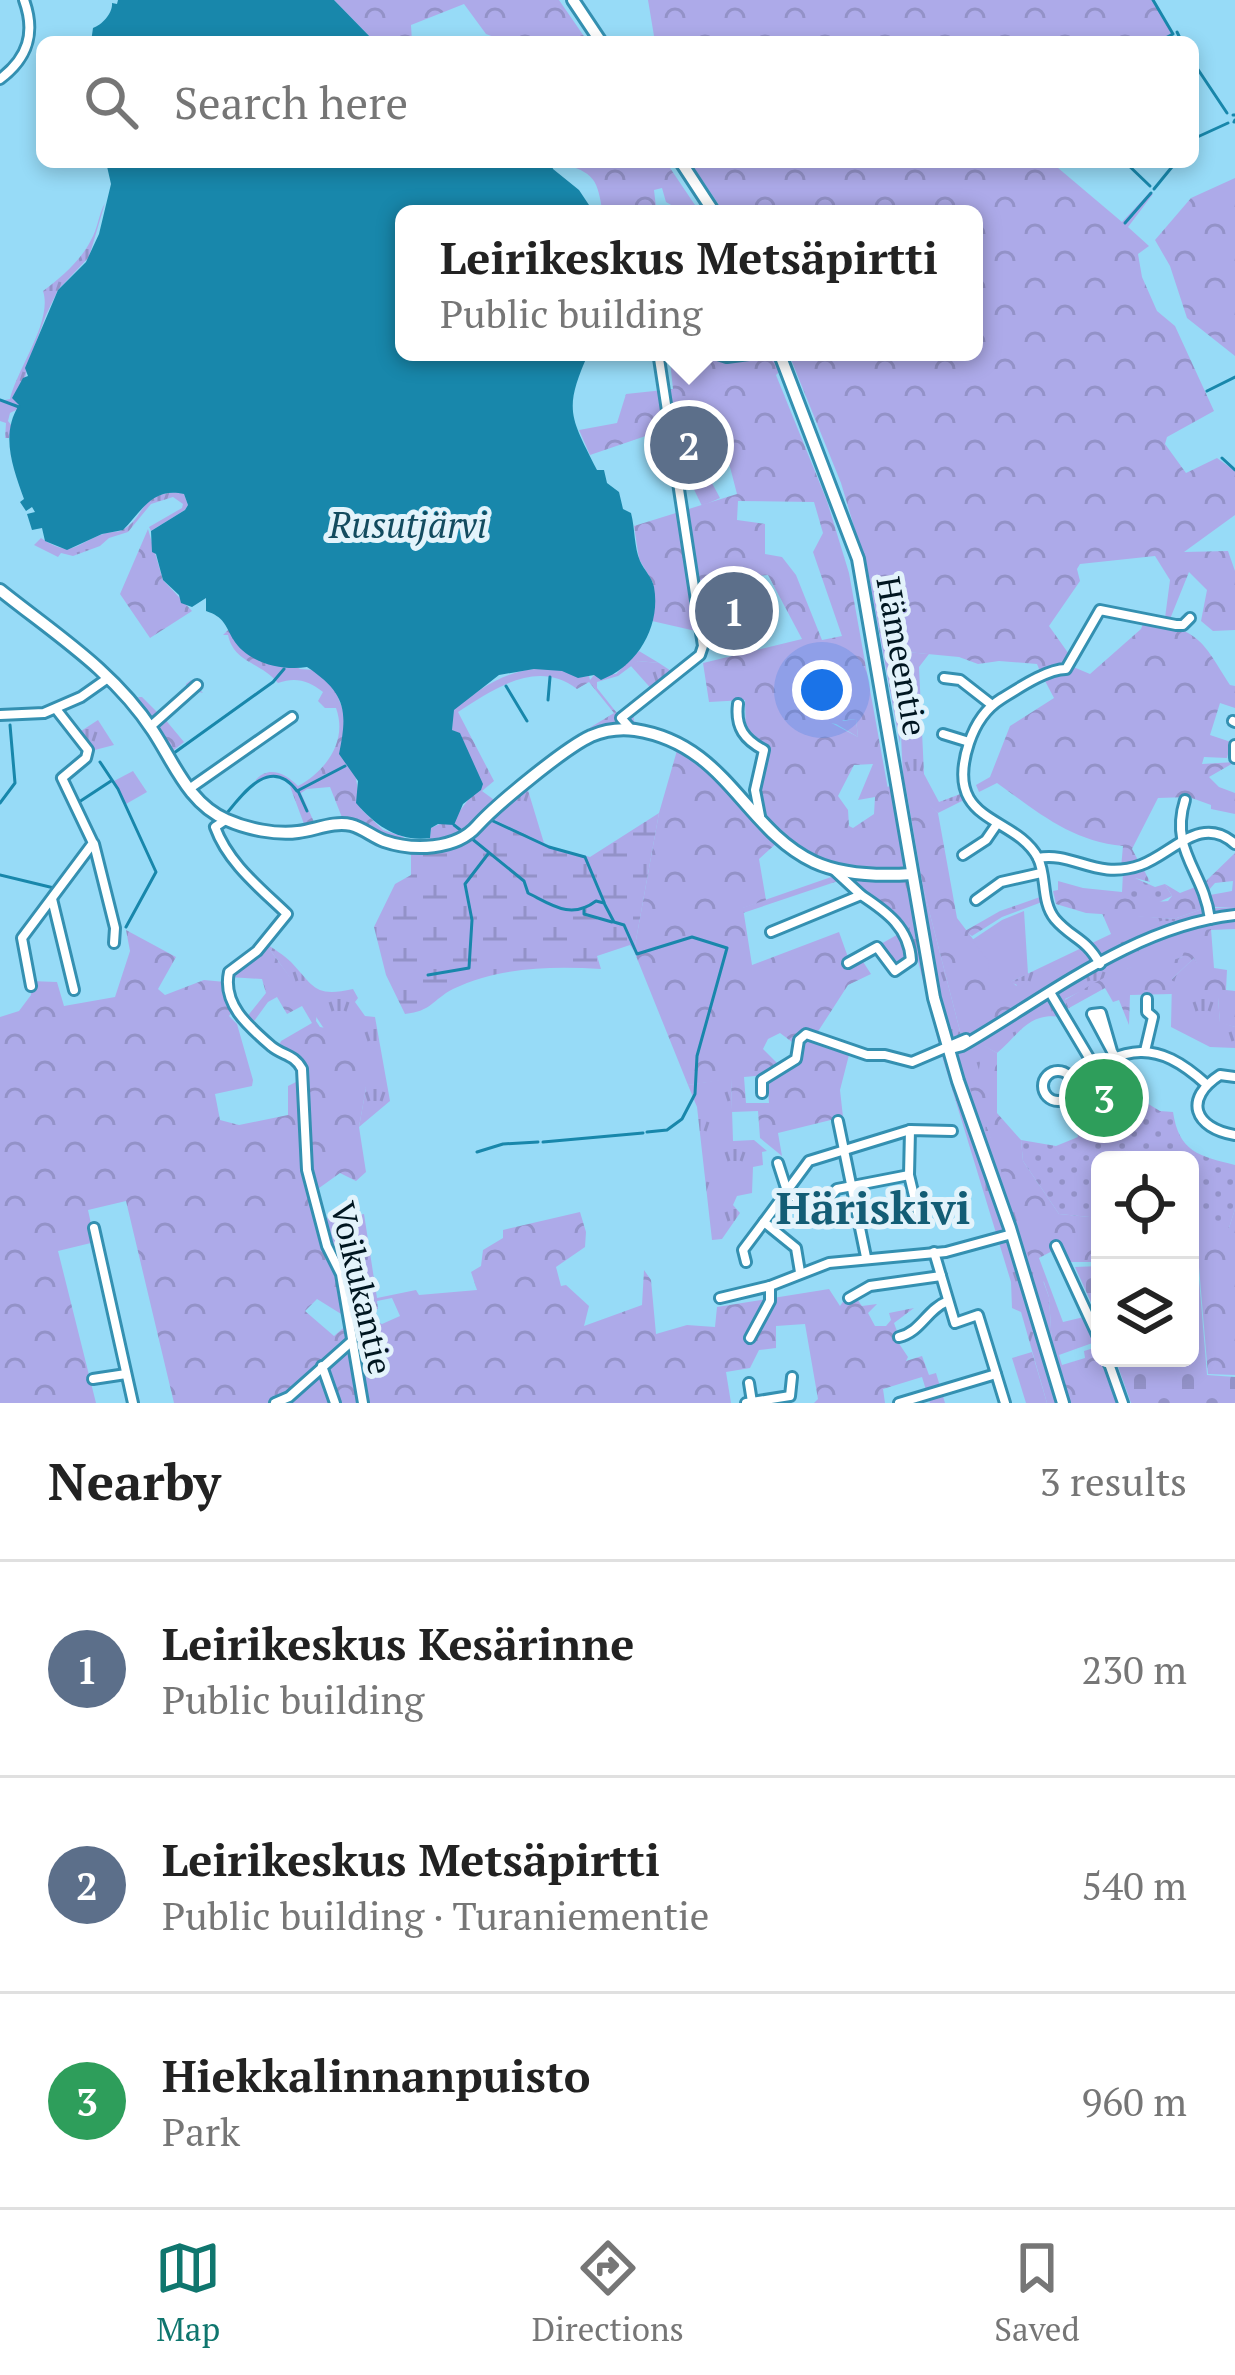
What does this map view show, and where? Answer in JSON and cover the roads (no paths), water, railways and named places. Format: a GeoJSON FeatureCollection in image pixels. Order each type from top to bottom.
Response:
{"type":"FeatureCollection","features":[{"type":"Feature","properties":{"kind":"main road"},"geometry":{"type":"LineString","coordinates":[[573,0],[597,36]]}},
{"type":"Feature","properties":{"kind":"main road"},"geometry":{"type":"LineString","coordinates":[[685,168],[709,205]]}},
{"type":"Feature","properties":{"kind":"main road","name":"Hämeentie"},"geometry":{"type":"LineString","coordinates":[[782,361],[858,559],[931,980],[1061,1403]]}},
{"type":"Feature","properties":{"kind":"main road"},"geometry":{"type":"LineString","coordinates":[[0,590],[109,677],[151,727],[189,789],[219,818],[285,833],[351,825],[387,842],[414,847],[456,842],[582,741],[631,729],[707,761],[788,846],[834,870],[912,871]]}},
{"type":"Feature","properties":{"kind":"street"},"geometry":{"type":"LineString","coordinates":[[0,80],[22,58],[31,36],[25,0]]}},
{"type":"Feature","properties":{"kind":"street"},"geometry":{"type":"LineString","coordinates":[[631,729],[620,718],[700,655],[703,646],[659,361]]}},
{"type":"Feature","properties":{"kind":"street"},"geometry":{"type":"LineString","coordinates":[[1100,964],[1086,941],[1057,921],[1047,902],[1038,859],[982,814],[967,791],[964,770],[969,742],[992,705],[1052,669],[1066,669],[1100,610],[1176,625],[1190,618]]}},
{"type":"Feature","properties":{"kind":"street"},"geometry":{"type":"LineString","coordinates":[[0,715],[35,715],[56,709],[82,698],[109,677]]}},
{"type":"Feature","properties":{"kind":"street"},"geometry":{"type":"LineString","coordinates":[[944,678],[959,680],[992,705]]}},
{"type":"Feature","properties":{"kind":"street"},"geometry":{"type":"LineString","coordinates":[[151,727],[197,685]]}},
{"type":"Feature","properties":{"kind":"street"},"geometry":{"type":"LineString","coordinates":[[738,704],[736,716],[743,737],[764,750],[755,790],[760,816]]}},
{"type":"Feature","properties":{"kind":"street"},"geometry":{"type":"LineString","coordinates":[[56,709],[88,750],[86,758],[62,778],[93,842],[115,928],[114,943]]}},
{"type":"Feature","properties":{"kind":"street"},"geometry":{"type":"LineString","coordinates":[[189,789],[292,717]]}},
{"type":"Feature","properties":{"kind":"street"},"geometry":{"type":"LineString","coordinates":[[943,734],[969,742]]}},
{"type":"Feature","properties":{"kind":"street"},"geometry":{"type":"LineString","coordinates":[[1235,745],[1235,758]]}},
{"type":"Feature","properties":{"kind":"street"},"geometry":{"type":"LineString","coordinates":[[1185,800],[1180,841],[1207,900],[1210,919]]}},
{"type":"Feature","properties":{"kind":"street","name":"Voikukantie"},"geometry":{"type":"LineString","coordinates":[[219,818],[216,832],[243,872],[287,914],[257,951],[229,972],[226,991],[234,1010],[276,1050],[299,1062],[306,1084],[304,1151],[327,1246],[341,1274],[363,1403]]}},
{"type":"Feature","properties":{"kind":"street"},"geometry":{"type":"LineString","coordinates":[[963,855],[986,840],[997,824]]}},
{"type":"Feature","properties":{"kind":"street"},"geometry":{"type":"LineString","coordinates":[[1038,859],[1054,856],[1116,871],[1143,864],[1180,841],[1211,832],[1235,844]]}},
{"type":"Feature","properties":{"kind":"street"},"geometry":{"type":"LineString","coordinates":[[31,986],[22,938],[93,842]]}},
{"type":"Feature","properties":{"kind":"street"},"geometry":{"type":"LineString","coordinates":[[834,870],[904,931],[911,958],[895,970],[877,946],[848,963]]}},
{"type":"Feature","properties":{"kind":"street"},"geometry":{"type":"LineString","coordinates":[[976,900],[1001,882],[1041,873]]}},
{"type":"Feature","properties":{"kind":"street"},"geometry":{"type":"LineString","coordinates":[[771,932],[861,895]]}},
{"type":"Feature","properties":{"kind":"street"},"geometry":{"type":"LineString","coordinates":[[51,898],[74,990]]}},
{"type":"Feature","properties":{"kind":"street"},"geometry":{"type":"LineString","coordinates":[[762,1093],[762,1080],[796,1059],[806,1034],[867,1055],[885,1054],[912,1062],[980,1035],[1163,931],[1235,915]]}},
{"type":"Feature","properties":{"kind":"street"},"geometry":{"type":"LineString","coordinates":[[1052,994],[1094,1066]]}},
{"type":"Feature","properties":{"kind":"street"},"geometry":{"type":"LineString","coordinates":[[1145,1050],[1153,1017],[1147,1012],[1147,999]]}},
{"type":"Feature","properties":{"kind":"street"},"geometry":{"type":"LineString","coordinates":[[1072,1080],[1113,1053],[1145,1050],[1176,1060],[1206,1084]]}},
{"type":"Feature","properties":{"kind":"street"},"geometry":{"type":"LineString","coordinates":[[1063,1072],[1072,1080],[1072,1091],[1065,1100],[1045,1095],[1043,1082],[1052,1073],[1063,1072]]}},
{"type":"Feature","properties":{"kind":"street"},"geometry":{"type":"LineString","coordinates":[[1235,1077],[1220,1075],[1206,1084],[1198,1103],[1202,1121],[1235,1135]]}},
{"type":"Feature","properties":{"kind":"street"},"geometry":{"type":"LineString","coordinates":[[838,1121],[866,1257]]}},
{"type":"Feature","properties":{"kind":"street"},"geometry":{"type":"LineString","coordinates":[[910,1130],[909,1175],[919,1216]]}},
{"type":"Feature","properties":{"kind":"street"},"geometry":{"type":"LineString","coordinates":[[746,1262],[743,1250],[809,1161],[910,1130],[952,1131]]}},
{"type":"Feature","properties":{"kind":"street"},"geometry":{"type":"LineString","coordinates":[[778,1163],[787,1191],[812,1211],[837,1190],[909,1175]]}},
{"type":"Feature","properties":{"kind":"street"},"geometry":{"type":"LineString","coordinates":[[764,1222],[796,1247],[800,1272]]}},
{"type":"Feature","properties":{"kind":"street"},"geometry":{"type":"LineString","coordinates":[[94,1228],[133,1403]]}},
{"type":"Feature","properties":{"kind":"street"},"geometry":{"type":"LineString","coordinates":[[720,1298],[866,1257],[946,1252],[1010,1235]]}},
{"type":"Feature","properties":{"kind":"street"},"geometry":{"type":"LineString","coordinates":[[1056,1246],[1091,1322]]}},
{"type":"Feature","properties":{"kind":"street"},"geometry":{"type":"LineString","coordinates":[[934,1252],[955,1323],[978,1315],[1005,1403]]}},
{"type":"Feature","properties":{"kind":"street"},"geometry":{"type":"LineString","coordinates":[[849,1298],[871,1286],[941,1276]]}},
{"type":"Feature","properties":{"kind":"street"},"geometry":{"type":"LineString","coordinates":[[750,1338],[770,1300],[770,1286]]}},
{"type":"Feature","properties":{"kind":"street"},"geometry":{"type":"LineString","coordinates":[[899,1337],[913,1333],[935,1306],[948,1301]]}},
{"type":"Feature","properties":{"kind":"street"},"geometry":{"type":"LineString","coordinates":[[275,1403],[289,1397],[352,1340]]}},
{"type":"Feature","properties":{"kind":"street"},"geometry":{"type":"LineString","coordinates":[[322,1366],[334,1403]]}},
{"type":"Feature","properties":{"kind":"street"},"geometry":{"type":"LineString","coordinates":[[1109,1367],[1123,1403]]}},
{"type":"Feature","properties":{"kind":"street"},"geometry":{"type":"LineString","coordinates":[[94,1379],[126,1374]]}},
{"type":"Feature","properties":{"kind":"street"},"geometry":{"type":"LineString","coordinates":[[899,1403],[996,1374]]}},
{"type":"Feature","properties":{"kind":"street"},"geometry":{"type":"LineString","coordinates":[[749,1383],[750,1403],[790,1396],[792,1377]]}},
{"type":"Feature","properties":{"kind":"water"},"geometry":{"type":"Polygon","coordinates":[[[118,0],[334,0],[369,36],[92,36],[112,3],[118,0]]]}},
{"type":"Feature","properties":{"kind":"water","name":"Rusutjärvi"},"geometry":{"type":"Polygon","coordinates":[[[107,168],[553,168],[589,205],[395,205],[395,361],[585,361],[575,387],[576,424],[597,470],[604,470],[607,483],[619,492],[623,509],[631,513],[638,556],[653,583],[655,602],[644,643],[614,674],[601,680],[594,675],[578,678],[562,671],[534,669],[499,675],[454,710],[452,730],[460,733],[483,784],[463,804],[454,825],[438,824],[431,828],[430,838],[408,838],[389,831],[356,803],[358,781],[339,754],[341,704],[330,686],[307,667],[276,666],[247,654],[220,619],[206,611],[206,598],[192,607],[181,603],[163,580],[152,552],[151,531],[185,510],[184,494],[156,497],[123,530],[67,550],[45,541],[42,528],[32,530],[27,514],[35,512],[32,507],[26,511],[20,502],[24,499],[10,452],[10,428],[19,405],[12,398],[28,376],[25,368],[58,290],[86,262],[99,234],[111,184],[107,168]]]}},
{"type":"Feature","properties":{"kind":"waterway"},"geometry":{"type":"LineString","coordinates":[[1153,0],[1173,34],[1169,36]]}},
{"type":"Feature","properties":{"kind":"waterway"},"geometry":{"type":"LineString","coordinates":[[1177,32],[1179,36]]}},
{"type":"Feature","properties":{"kind":"waterway"},"geometry":{"type":"LineString","coordinates":[[1199,71],[1227,113]]}},
{"type":"Feature","properties":{"kind":"waterway"},"geometry":{"type":"LineString","coordinates":[[1199,136],[1228,123]]}},
{"type":"Feature","properties":{"kind":"waterway"},"geometry":{"type":"LineString","coordinates":[[1131,168],[1150,186]]}},
{"type":"Feature","properties":{"kind":"waterway"},"geometry":{"type":"LineString","coordinates":[[1154,189],[1171,168]]}},
{"type":"Feature","properties":{"kind":"waterway"},"geometry":{"type":"LineString","coordinates":[[1125,223],[1151,193]]}},
{"type":"Feature","properties":{"kind":"waterway"},"geometry":{"type":"LineString","coordinates":[[1207,391],[1235,377]]}},
{"type":"Feature","properties":{"kind":"waterway"},"geometry":{"type":"LineString","coordinates":[[0,400],[19,407]]}},
{"type":"Feature","properties":{"kind":"waterway"},"geometry":{"type":"LineString","coordinates":[[1222,458],[1235,470]]}},
{"type":"Feature","properties":{"kind":"waterway"},"geometry":{"type":"LineString","coordinates":[[174,753],[273,682],[284,669]]}},
{"type":"Feature","properties":{"kind":"waterway"},"geometry":{"type":"LineString","coordinates":[[548,700],[550,677]]}},
{"type":"Feature","properties":{"kind":"waterway"},"geometry":{"type":"LineString","coordinates":[[506,686],[527,721]]}},
{"type":"Feature","properties":{"kind":"waterway"},"geometry":{"type":"LineString","coordinates":[[0,803],[15,783],[10,725]]}},
{"type":"Feature","properties":{"kind":"waterway"},"geometry":{"type":"LineString","coordinates":[[100,762],[118,789],[156,872],[126,927]]}},
{"type":"Feature","properties":{"kind":"waterway"},"geometry":{"type":"LineString","coordinates":[[227,813],[260,780],[278,777],[297,791],[345,766]]}},
{"type":"Feature","properties":{"kind":"waterway"},"geometry":{"type":"LineString","coordinates":[[79,802],[111,781]]}},
{"type":"Feature","properties":{"kind":"waterway"},"geometry":{"type":"LineString","coordinates":[[298,791],[307,811]]}},
{"type":"Feature","properties":{"kind":"waterway"},"geometry":{"type":"LineString","coordinates":[[493,821],[549,847],[585,857],[604,902]]}},
{"type":"Feature","properties":{"kind":"waterway"},"geometry":{"type":"LineString","coordinates":[[454,825],[463,832]]}},
{"type":"Feature","properties":{"kind":"waterway"},"geometry":{"type":"LineString","coordinates":[[471,838],[524,881],[528,893],[545,902],[570,910],[604,903],[614,922],[624,925],[637,954],[692,937],[727,948],[697,1056],[695,1094],[682,1119],[667,1130],[647,1132]]}},
{"type":"Feature","properties":{"kind":"waterway"},"geometry":{"type":"LineString","coordinates":[[428,975],[469,968],[472,920],[465,884],[488,854]]}},
{"type":"Feature","properties":{"kind":"waterway"},"geometry":{"type":"LineString","coordinates":[[0,875],[54,888]]}},
{"type":"Feature","properties":{"kind":"waterway"},"geometry":{"type":"LineString","coordinates":[[584,910],[584,914],[612,922]]}},
{"type":"Feature","properties":{"kind":"waterway"},"geometry":{"type":"LineString","coordinates":[[543,1142],[643,1133]]}},
{"type":"Feature","properties":{"kind":"waterway"},"geometry":{"type":"LineString","coordinates":[[477,1152],[503,1144],[538,1142]]}},
{"type":"Feature","properties":{"kind":"place","name":"Leirikeskus Metsäpirtti"},"geometry":{"type":"Point","coordinates":[689,445]}},
{"type":"Feature","properties":{"kind":"place","name":"Leirikeskus Kesärinne"},"geometry":{"type":"Point","coordinates":[734,611]}},
{"type":"Feature","properties":{"kind":"place","name":"Hiekkalinnanpuisto"},"geometry":{"type":"Point","coordinates":[1104,1098]}},
{"type":"Feature","properties":{"kind":"district","name":"Häriskivi"},"geometry":{"type":"Point","coordinates":[873,1208]}}]}
